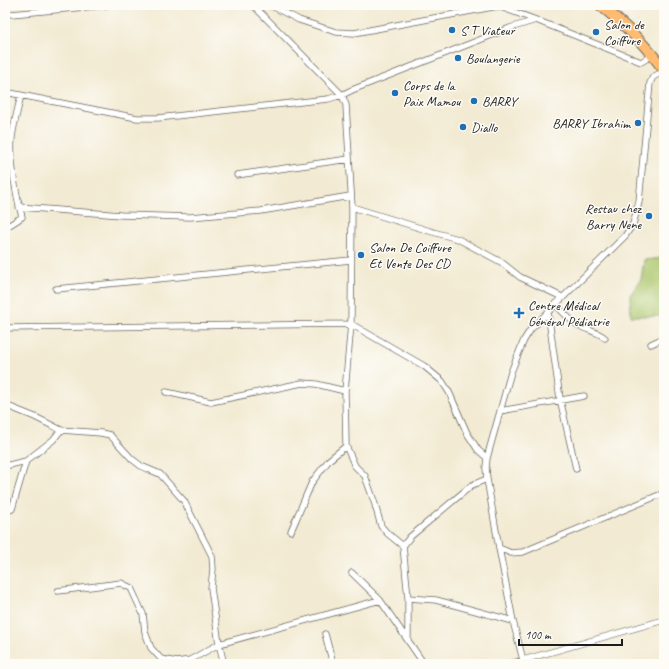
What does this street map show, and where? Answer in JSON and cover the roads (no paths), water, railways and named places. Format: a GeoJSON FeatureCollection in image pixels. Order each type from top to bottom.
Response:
{"type":"FeatureCollection","features":[{"type":"Feature","properties":{"kind":"highway"},"geometry":{"type":"LineString","coordinates":[[600,5],[621,22],[653,55],[664,70]]}},
{"type":"Feature","properties":{"kind":"street"},"geometry":{"type":"LineString","coordinates":[[5,13],[12,14],[106,5]]}},
{"type":"Feature","properties":{"kind":"street"},"geometry":{"type":"LineString","coordinates":[[253,5],[342,96],[346,105],[350,196],[352,207],[351,324],[346,391],[346,446],[355,466],[365,476],[381,526],[403,546]]}},
{"type":"Feature","properties":{"kind":"street"},"geometry":{"type":"LineString","coordinates":[[265,5],[272,6],[299,20],[336,32],[354,33],[497,5],[641,62],[653,55]]}},
{"type":"Feature","properties":{"kind":"street"},"geometry":{"type":"LineString","coordinates":[[5,92],[137,118],[158,118],[328,99],[342,96],[352,90],[510,28],[536,20]]}},
{"type":"Feature","properties":{"kind":"street"},"geometry":{"type":"LineString","coordinates":[[523,662],[513,621],[487,479],[488,458],[511,372],[524,340],[531,329],[562,296],[625,236],[633,224],[639,202],[650,83],[653,77],[664,70]]}},
{"type":"Feature","properties":{"kind":"street"},"geometry":{"type":"LineString","coordinates":[[5,228],[22,217],[12,167],[12,137],[21,95]]}},
{"type":"Feature","properties":{"kind":"street"},"geometry":{"type":"LineString","coordinates":[[238,175],[349,159]]}},
{"type":"Feature","properties":{"kind":"street"},"geometry":{"type":"LineString","coordinates":[[19,207],[121,215],[190,218],[261,211],[350,196]]}},
{"type":"Feature","properties":{"kind":"street"},"geometry":{"type":"LineString","coordinates":[[352,207],[458,239],[501,262],[520,277],[562,296]]}},
{"type":"Feature","properties":{"kind":"street"},"geometry":{"type":"LineString","coordinates":[[56,289],[351,260]]}},
{"type":"Feature","properties":{"kind":"street"},"geometry":{"type":"LineString","coordinates":[[555,304],[576,324],[585,329],[599,332],[605,338]]}},
{"type":"Feature","properties":{"kind":"street"},"geometry":{"type":"LineString","coordinates":[[548,312],[560,399],[576,469]]}},
{"type":"Feature","properties":{"kind":"street"},"geometry":{"type":"LineString","coordinates":[[5,328],[351,324],[434,373],[442,381],[449,392],[467,433],[478,450],[488,458]]}},
{"type":"Feature","properties":{"kind":"street"},"geometry":{"type":"LineString","coordinates":[[651,344],[664,338]]}},
{"type":"Feature","properties":{"kind":"street"},"geometry":{"type":"LineString","coordinates":[[166,392],[212,402],[302,383],[316,384],[346,391]]}},
{"type":"Feature","properties":{"kind":"street"},"geometry":{"type":"LineString","coordinates":[[500,411],[560,399],[584,396]]}},
{"type":"Feature","properties":{"kind":"street"},"geometry":{"type":"LineString","coordinates":[[5,405],[61,430],[110,435],[137,462],[160,474],[184,501],[212,556],[213,569],[210,588],[219,644],[224,664]]}},
{"type":"Feature","properties":{"kind":"street"},"geometry":{"type":"LineString","coordinates":[[5,466],[26,462],[53,440],[61,430]]}},
{"type":"Feature","properties":{"kind":"street"},"geometry":{"type":"LineString","coordinates":[[291,532],[312,482],[330,460],[346,446]]}},
{"type":"Feature","properties":{"kind":"street"},"geometry":{"type":"LineString","coordinates":[[5,512],[12,509],[26,462]]}},
{"type":"Feature","properties":{"kind":"street"},"geometry":{"type":"LineString","coordinates":[[408,641],[408,598],[403,546],[410,537],[472,485],[487,479]]}},
{"type":"Feature","properties":{"kind":"street"},"geometry":{"type":"LineString","coordinates":[[499,548],[511,553],[523,552],[664,493]]}},
{"type":"Feature","properties":{"kind":"street"},"geometry":{"type":"LineString","coordinates":[[352,573],[380,600],[424,664]]}},
{"type":"Feature","properties":{"kind":"street"},"geometry":{"type":"LineString","coordinates":[[58,591],[121,583],[130,588],[143,614],[145,632],[152,648],[161,659],[177,662],[190,660],[219,644],[380,600]]}},
{"type":"Feature","properties":{"kind":"street"},"geometry":{"type":"LineString","coordinates":[[408,598],[436,600],[513,621]]}},
{"type":"Feature","properties":{"kind":"street"},"geometry":{"type":"LineString","coordinates":[[508,664],[523,662],[664,620]]}},
{"type":"Feature","properties":{"kind":"street"},"geometry":{"type":"LineString","coordinates":[[325,634],[333,664]]}},
{"type":"Feature","properties":{"kind":"place","name":"S T Viateur"},"geometry":{"type":"Point","coordinates":[452,30]}},
{"type":"Feature","properties":{"kind":"place","name":"Salon de Coiffure"},"geometry":{"type":"Point","coordinates":[596,32]}},
{"type":"Feature","properties":{"kind":"place","name":"Boulangerie"},"geometry":{"type":"Point","coordinates":[458,58]}},
{"type":"Feature","properties":{"kind":"place","name":"Corps de la Paix Mamou"},"geometry":{"type":"Point","coordinates":[395,93]}},
{"type":"Feature","properties":{"kind":"place","name":"BARRY"},"geometry":{"type":"Point","coordinates":[474,101]}},
{"type":"Feature","properties":{"kind":"place","name":"BARRY Ibrahim"},"geometry":{"type":"Point","coordinates":[638,123]}},
{"type":"Feature","properties":{"kind":"place","name":"Diallo"},"geometry":{"type":"Point","coordinates":[463,127]}},
{"type":"Feature","properties":{"kind":"place","name":"Restau chez Barry Nene"},"geometry":{"type":"Point","coordinates":[649,216]}},
{"type":"Feature","properties":{"kind":"place","name":"Salon De Coiffure Et Vente Des CD"},"geometry":{"type":"Point","coordinates":[361,255]}},
{"type":"Feature","properties":{"kind":"place","name":"Centre Médical Général Pédiatrie"},"geometry":{"type":"Point","coordinates":[519,313]}}]}
